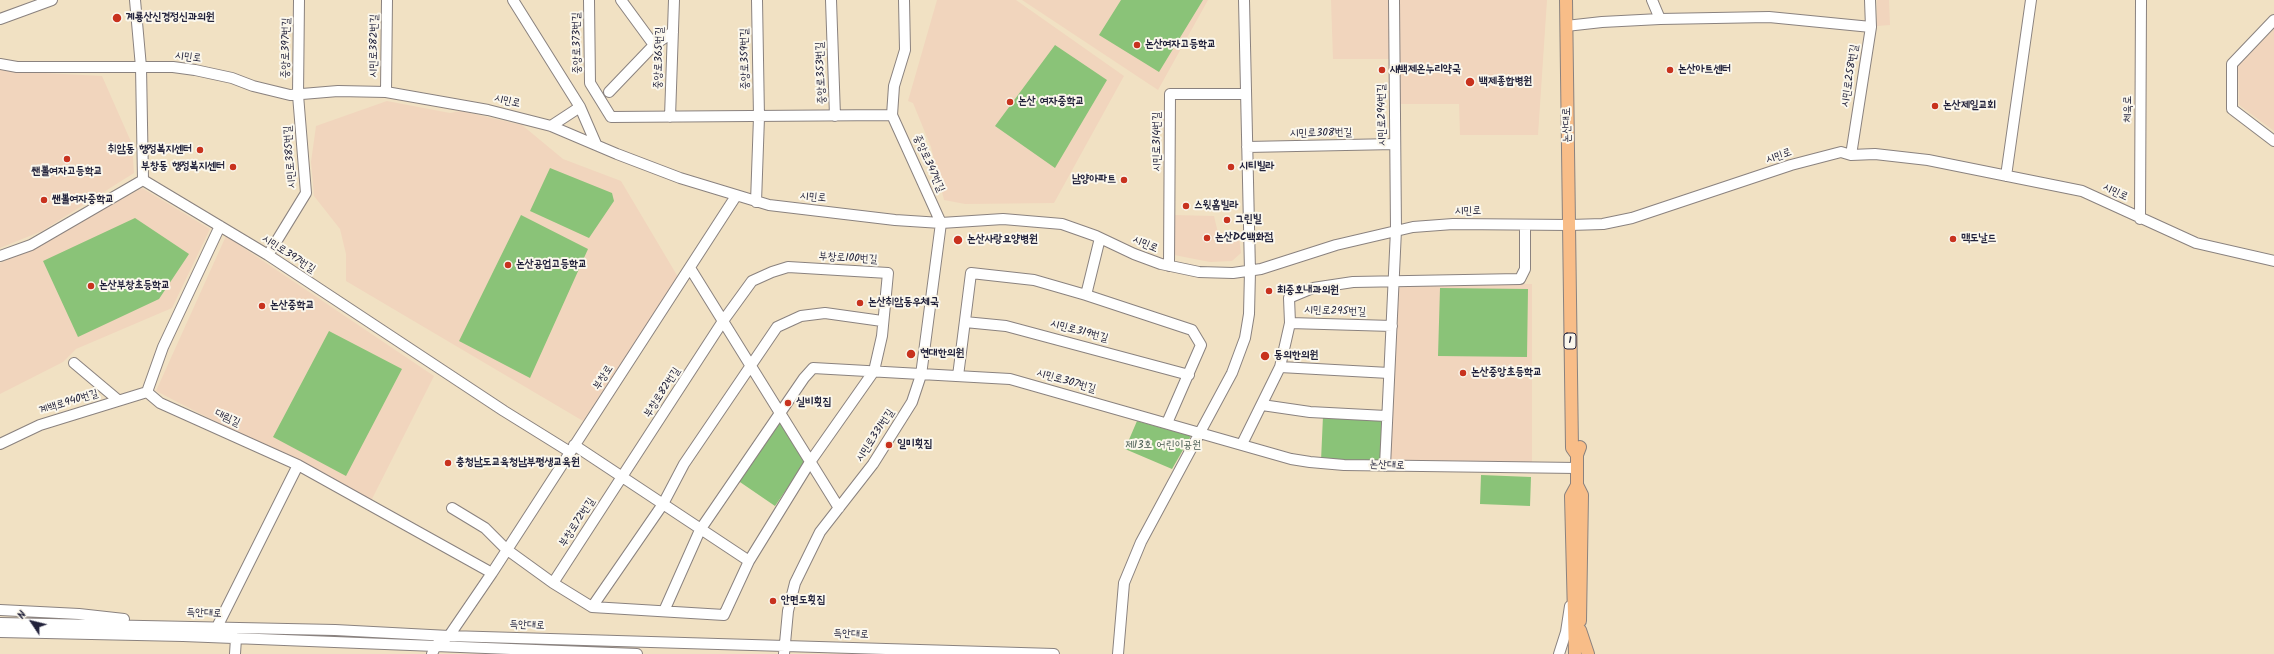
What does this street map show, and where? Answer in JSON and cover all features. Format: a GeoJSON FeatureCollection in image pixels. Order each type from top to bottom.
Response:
{"type":"FeatureCollection","features":[{"type":"Feature","properties":{"kind":"main road","name":"논산대로"},"geometry":{"type":"LineString","coordinates":[[1566,0],[1570,225],[1568,239],[1572,448],[1577,455],[1577,485],[1582,495],[1580,630],[1576,654]]}},
{"type":"Feature","properties":{"kind":"main road","name":"논산대로"},"geometry":{"type":"LineString","coordinates":[[1576,654],[1572,590],[1571,496],[1577,485]]}},
{"type":"Feature","properties":{"kind":"main road","name":"1"},"geometry":{"type":"LineString","coordinates":[[1580,630],[1588,654]]}},
{"type":"Feature","properties":{"kind":"street"},"geometry":{"type":"LineString","coordinates":[[0,19],[52,0]]}},
{"type":"Feature","properties":{"kind":"street"},"geometry":{"type":"LineString","coordinates":[[0,256],[31,245],[143,180],[141,67],[136,0]]}},
{"type":"Feature","properties":{"kind":"street","name":"중앙로397번길"},"geometry":{"type":"LineString","coordinates":[[298,95],[299,0]]}},
{"type":"Feature","properties":{"kind":"street","name":"시민로382번길"},"geometry":{"type":"LineString","coordinates":[[386,92],[387,0]]}},
{"type":"Feature","properties":{"kind":"street"},"geometry":{"type":"LineString","coordinates":[[513,0],[580,107],[596,144]]}},
{"type":"Feature","properties":{"kind":"street","name":"중앙로373번길"},"geometry":{"type":"LineString","coordinates":[[589,0],[590,83],[612,117],[670,116]]}},
{"type":"Feature","properties":{"kind":"street"},"geometry":{"type":"LineString","coordinates":[[620,0],[654,45]]}},
{"type":"Feature","properties":{"kind":"street","name":"중앙로365번길"},"geometry":{"type":"LineString","coordinates":[[670,116],[674,0]]}},
{"type":"Feature","properties":{"kind":"street","name":"중앙로359번길"},"geometry":{"type":"LineString","coordinates":[[756,202],[759,117],[757,0]]}},
{"type":"Feature","properties":{"kind":"street","name":"중앙로353번길"},"geometry":{"type":"LineString","coordinates":[[759,117],[835,116],[831,0]]}},
{"type":"Feature","properties":{"kind":"street","name":"중앙로347번길"},"geometry":{"type":"LineString","coordinates":[[904,0],[905,50],[894,86],[892,114],[941,223]]}},
{"type":"Feature","properties":{"kind":"street"},"geometry":{"type":"LineString","coordinates":[[1118,654],[1124,583],[1144,535],[1232,373],[1245,338],[1249,314],[1250,271],[1244,0]]}},
{"type":"Feature","properties":{"kind":"street","name":"시민로294번길"},"geometry":{"type":"LineString","coordinates":[[1394,0],[1396,230]]}},
{"type":"Feature","properties":{"kind":"street"},"geometry":{"type":"LineString","coordinates":[[1652,0],[1660,19]]}},
{"type":"Feature","properties":{"kind":"street","name":"시민로258번길"},"geometry":{"type":"LineString","coordinates":[[1851,155],[1871,27],[1870,0]]}},
{"type":"Feature","properties":{"kind":"street"},"geometry":{"type":"LineString","coordinates":[[2006,176],[2031,0]]}},
{"type":"Feature","properties":{"kind":"street","name":"체육로"},"geometry":{"type":"LineString","coordinates":[[2140,219],[2142,0]]}},
{"type":"Feature","properties":{"kind":"street"},"geometry":{"type":"LineString","coordinates":[[1566,26],[1602,22],[1660,19],[1769,17],[1871,27]]}},
{"type":"Feature","properties":{"kind":"street"},"geometry":{"type":"LineString","coordinates":[[2274,20],[2232,64],[2232,109],[2274,141]]}},
{"type":"Feature","properties":{"kind":"street"},"geometry":{"type":"LineString","coordinates":[[609,92],[654,45],[673,32]]}},
{"type":"Feature","properties":{"kind":"street","name":"시민로"},"geometry":{"type":"LineString","coordinates":[[0,64],[17,67],[141,67],[195,70],[232,78],[273,92],[298,95],[338,91],[386,92],[488,110],[551,126],[617,154],[756,202],[797,209],[895,220],[941,223],[1003,219],[1062,224],[1100,238],[1134,254],[1169,266],[1212,274],[1250,271],[1336,245],[1396,230],[1453,224],[1603,224],[1632,218],[1817,158],[1841,152],[1851,155],[1875,154],[1928,160],[2082,191],[2140,219],[2196,243],[2274,261]]}},
{"type":"Feature","properties":{"kind":"street","name":"시민로314번길"},"geometry":{"type":"LineString","coordinates":[[1169,266],[1170,94],[1246,94]]}},
{"type":"Feature","properties":{"kind":"street","name":"시민로385번길"},"geometry":{"type":"LineString","coordinates":[[268,255],[306,193],[298,95]]}},
{"type":"Feature","properties":{"kind":"street"},"geometry":{"type":"LineString","coordinates":[[551,126],[580,107]]}},
{"type":"Feature","properties":{"kind":"street"},"geometry":{"type":"LineString","coordinates":[[835,116],[892,114]]}},
{"type":"Feature","properties":{"kind":"street"},"geometry":{"type":"LineString","coordinates":[[670,116],[759,117]]}},
{"type":"Feature","properties":{"kind":"street","name":"시민로308번길"},"geometry":{"type":"LineString","coordinates":[[1247,147],[1395,144]]}},
{"type":"Feature","properties":{"kind":"street","name":"시민로397번길"},"geometry":{"type":"LineString","coordinates":[[143,180],[268,255],[572,448]]}},
{"type":"Feature","properties":{"kind":"street","name":"부창로"},"geometry":{"type":"LineString","coordinates":[[434,650],[449,636],[492,573],[736,196]]}},
{"type":"Feature","properties":{"kind":"street","name":"시민로331번길"},"geometry":{"type":"LineString","coordinates":[[785,650],[788,611],[795,584],[820,532],[872,464],[908,408],[921,375],[941,223]]}},
{"type":"Feature","properties":{"kind":"street","name":"시민로295번길"},"geometry":{"type":"LineString","coordinates":[[1392,326],[1290,323],[1289,298],[1314,288],[1353,282],[1520,279],[1525,269],[1525,225]]}},
{"type":"Feature","properties":{"kind":"street"},"geometry":{"type":"LineString","coordinates":[[148,392],[163,347],[220,226]]}},
{"type":"Feature","properties":{"kind":"street"},"geometry":{"type":"LineString","coordinates":[[1385,466],[1386,416],[1396,230]]}},
{"type":"Feature","properties":{"kind":"street"},"geometry":{"type":"LineString","coordinates":[[1086,295],[1100,238]]}},
{"type":"Feature","properties":{"kind":"street","name":"부창로100번길"},"geometry":{"type":"LineString","coordinates":[[723,322],[752,281],[788,267],[888,273],[882,321]]}},
{"type":"Feature","properties":{"kind":"street"},"geometry":{"type":"LineString","coordinates":[[690,268],[839,508]]}},
{"type":"Feature","properties":{"kind":"street"},"geometry":{"type":"LineString","coordinates":[[958,376],[971,273],[1034,280],[1086,295],[1192,330],[1201,345],[1167,423]]}},
{"type":"Feature","properties":{"kind":"street"},"geometry":{"type":"LineString","coordinates":[[452,508],[485,528],[506,550],[592,607],[724,615],[748,561],[810,462],[874,371],[882,336],[882,321],[825,314],[801,316],[777,327],[750,364],[684,464],[663,504],[592,607]]}},
{"type":"Feature","properties":{"kind":"street","name":"부창로82번길"},"geometry":{"type":"LineString","coordinates":[[622,477],[723,322]]}},
{"type":"Feature","properties":{"kind":"street","name":"시민로319번길"},"geometry":{"type":"LineString","coordinates":[[965,322],[1006,326],[1189,375]]}},
{"type":"Feature","properties":{"kind":"street"},"geometry":{"type":"LineString","coordinates":[[1242,444],[1280,367],[1290,323]]}},
{"type":"Feature","properties":{"kind":"street"},"geometry":{"type":"LineString","coordinates":[[74,363],[118,400]]}},
{"type":"Feature","properties":{"kind":"street"},"geometry":{"type":"LineString","coordinates":[[1280,367],[1389,372]]}},
{"type":"Feature","properties":{"kind":"street"},"geometry":{"type":"LineString","coordinates":[[664,611],[700,530],[780,412],[804,378],[813,368],[921,375]]}},
{"type":"Feature","properties":{"kind":"street","name":"시민로307번길"},"geometry":{"type":"LineString","coordinates":[[921,375],[1010,380],[1201,432]]}},
{"type":"Feature","properties":{"kind":"street","name":"계백로940번길"},"geometry":{"type":"LineString","coordinates":[[0,444],[40,424],[148,392]]}},
{"type":"Feature","properties":{"kind":"street","name":"대림길"},"geometry":{"type":"LineString","coordinates":[[148,392],[160,403],[298,465]]}},
{"type":"Feature","properties":{"kind":"street"},"geometry":{"type":"LineString","coordinates":[[1262,405],[1310,412],[1386,416]]}},
{"type":"Feature","properties":{"kind":"street","name":"논산대로"},"geometry":{"type":"LineString","coordinates":[[1201,432],[1291,459],[1310,462],[1385,466],[1577,468]]}},
{"type":"Feature","properties":{"kind":"street"},"geometry":{"type":"LineString","coordinates":[[572,448],[622,477],[748,561]]}},
{"type":"Feature","properties":{"kind":"street"},"geometry":{"type":"LineString","coordinates":[[217,627],[298,465],[492,573]]}},
{"type":"Feature","properties":{"kind":"street","name":"부창로72번길"},"geometry":{"type":"LineString","coordinates":[[553,582],[622,477]]}},
{"type":"Feature","properties":{"kind":"street"},"geometry":{"type":"LineString","coordinates":[[1559,654],[1566,632],[1572,590]]}},
{"type":"Feature","properties":{"kind":"street"},"geometry":{"type":"LineString","coordinates":[[0,610],[79,614],[183,631]]}},
{"type":"Feature","properties":{"kind":"street","name":"득안대로"},"geometry":{"type":"LineString","coordinates":[[0,623],[183,631],[236,638],[434,650],[637,654]]}},
{"type":"Feature","properties":{"kind":"street","name":"득안대로"},"geometry":{"type":"LineString","coordinates":[[0,632],[183,631],[217,627],[335,630],[785,650],[1054,654]]}},
{"type":"Feature","properties":{"kind":"street"},"geometry":{"type":"LineString","coordinates":[[0,637],[82,639],[183,631]]}},
{"type":"Feature","properties":{"kind":"street"},"geometry":{"type":"LineString","coordinates":[[235,654],[236,638]]}},
{"type":"Feature","properties":{"kind":"shaded area","name":"논산 여자중학교"},"geometry":{"type":"Polygon","coordinates":[[[937,0],[1016,0],[1124,76],[1054,203],[965,204],[944,200],[931,147],[913,103],[908,101],[937,0]]]}},
{"type":"Feature","properties":{"kind":"shaded area","name":"논산여자고등학교"},"geometry":{"type":"Polygon","coordinates":[[[1022,0],[1208,0],[1158,90],[1022,0]]]}},
{"type":"Feature","properties":{"kind":"shaded area","name":"백제종합병원"},"geometry":{"type":"Polygon","coordinates":[[[1331,0],[1547,0],[1538,135],[1460,135],[1459,104],[1400,104],[1399,59],[1333,59],[1331,0]]]}},
{"type":"Feature","properties":{"kind":"shaded area"},"geometry":{"type":"Polygon","coordinates":[[[1877,0],[1889,0],[1890,25],[1877,26],[1877,0]]]}},
{"type":"Feature","properties":{"kind":"shaded area"},"geometry":{"type":"Polygon","coordinates":[[[2274,29],[2274,131],[2239,105],[2238,66],[2274,29]]]}},
{"type":"Feature","properties":{"kind":"shaded area","name":"쌘뽈여자고등학교"},"geometry":{"type":"Polygon","coordinates":[[[0,65],[25,72],[102,76],[132,144],[134,173],[42,231],[0,248],[0,65]]]}},
{"type":"Feature","properties":{"kind":"shaded area","name":"논산공업고등학교"},"geometry":{"type":"Polygon","coordinates":[[[387,101],[450,113],[461,111],[522,125],[563,159],[621,181],[678,277],[583,421],[346,281],[346,254],[340,229],[314,196],[311,162],[316,126],[387,101]]]}},
{"type":"Feature","properties":{"kind":"shaded area","name":"논산부창초등학교"},"geometry":{"type":"Polygon","coordinates":[[[142,188],[210,229],[172,308],[76,349],[63,362],[0,394],[0,263],[35,247],[142,188]]]}},
{"type":"Feature","properties":{"kind":"shaded area","name":"논산DC백화점"},"geometry":{"type":"Polygon","coordinates":[[[1174,215],[1214,216],[1218,233],[1238,230],[1241,253],[1232,261],[1210,262],[1174,255],[1174,215]]]}},
{"type":"Feature","properties":{"kind":"shaded area","name":"논산중학교"},"geometry":{"type":"Polygon","coordinates":[[[226,236],[434,376],[371,501],[156,391],[226,236]]]}},
{"type":"Feature","properties":{"kind":"shaded area","name":"논산중앙초등학교"},"geometry":{"type":"Polygon","coordinates":[[[1532,284],[1532,462],[1390,460],[1399,286],[1532,284]]]}},
{"type":"Feature","properties":{"kind":"green space"},"geometry":{"type":"Polygon","coordinates":[[[1121,0],[1203,0],[1159,72],[1099,35],[1121,0]]]}},
{"type":"Feature","properties":{"kind":"green space"},"geometry":{"type":"Polygon","coordinates":[[[1055,45],[1107,80],[1055,168],[995,126],[1055,45]]]}},
{"type":"Feature","properties":{"kind":"green space"},"geometry":{"type":"Polygon","coordinates":[[[550,168],[612,193],[614,201],[589,238],[530,211],[550,168]]]}},
{"type":"Feature","properties":{"kind":"green space"},"geometry":{"type":"Polygon","coordinates":[[[521,215],[588,249],[530,378],[459,341],[521,215]]]}},
{"type":"Feature","properties":{"kind":"green space"},"geometry":{"type":"Polygon","coordinates":[[[135,218],[189,254],[159,299],[78,337],[43,261],[135,218]]]}},
{"type":"Feature","properties":{"kind":"green space"},"geometry":{"type":"Polygon","coordinates":[[[1440,288],[1528,289],[1527,357],[1438,356],[1440,288]]]}},
{"type":"Feature","properties":{"kind":"green space"},"geometry":{"type":"Polygon","coordinates":[[[329,331],[402,369],[346,476],[273,437],[329,331]]]}},
{"type":"Feature","properties":{"kind":"green space"},"geometry":{"type":"Polygon","coordinates":[[[1323,416],[1384,419],[1382,462],[1321,461],[1323,416]]]}},
{"type":"Feature","properties":{"kind":"green space"},"geometry":{"type":"Polygon","coordinates":[[[779,419],[806,461],[775,506],[737,480],[779,419]]]}},
{"type":"Feature","properties":{"kind":"green space","name":"제13호 어린이공원"},"geometry":{"type":"Polygon","coordinates":[[[1137,421],[1191,436],[1172,469],[1125,449],[1137,421]]]}},
{"type":"Feature","properties":{"kind":"green space"},"geometry":{"type":"Polygon","coordinates":[[[1481,475],[1531,477],[1530,506],[1480,504],[1481,475]]]}},
{"type":"Feature","properties":{"kind":"place","name":"계룡산신경정신과의원"},"geometry":{"type":"Point","coordinates":[117,18]}},
{"type":"Feature","properties":{"kind":"place","name":"논산여자고등학교"},"geometry":{"type":"Point","coordinates":[1137,45]}},
{"type":"Feature","properties":{"kind":"place","name":"새백제온누리약국"},"geometry":{"type":"Point","coordinates":[1382,70]}},
{"type":"Feature","properties":{"kind":"place","name":"논산아트센터"},"geometry":{"type":"Point","coordinates":[1670,70]}},
{"type":"Feature","properties":{"kind":"place","name":"백제종합병원"},"geometry":{"type":"Point","coordinates":[1470,82]}},
{"type":"Feature","properties":{"kind":"place","name":"논산 여자중학교"},"geometry":{"type":"Point","coordinates":[1010,102]}},
{"type":"Feature","properties":{"kind":"place","name":"논산제일교회"},"geometry":{"type":"Point","coordinates":[1935,106]}},
{"type":"Feature","properties":{"kind":"place","name":"취암동 행정복지센터"},"geometry":{"type":"Point","coordinates":[200,150]}},
{"type":"Feature","properties":{"kind":"place","name":"쌘뽈여자고등학교"},"geometry":{"type":"Point","coordinates":[67,159]}},
{"type":"Feature","properties":{"kind":"place","name":"부창동 행정복지센터"},"geometry":{"type":"Point","coordinates":[233,167]}},
{"type":"Feature","properties":{"kind":"place","name":"시티빌라"},"geometry":{"type":"Point","coordinates":[1231,167]}},
{"type":"Feature","properties":{"kind":"place","name":"남양아파트"},"geometry":{"type":"Point","coordinates":[1124,180]}},
{"type":"Feature","properties":{"kind":"place","name":"쌘뽈여자중학교"},"geometry":{"type":"Point","coordinates":[44,200]}},
{"type":"Feature","properties":{"kind":"place","name":"스윗홈빌라"},"geometry":{"type":"Point","coordinates":[1186,206]}},
{"type":"Feature","properties":{"kind":"place","name":"그린빌"},"geometry":{"type":"Point","coordinates":[1227,220]}},
{"type":"Feature","properties":{"kind":"place","name":"논산DC백화점"},"geometry":{"type":"Point","coordinates":[1207,238]}},
{"type":"Feature","properties":{"kind":"place","name":"맥도날드"},"geometry":{"type":"Point","coordinates":[1953,239]}},
{"type":"Feature","properties":{"kind":"place","name":"논산사랑요양병원"},"geometry":{"type":"Point","coordinates":[958,240]}},
{"type":"Feature","properties":{"kind":"place","name":"논산공업고등학교"},"geometry":{"type":"Point","coordinates":[508,265]}},
{"type":"Feature","properties":{"kind":"place","name":"논산부창초등학교"},"geometry":{"type":"Point","coordinates":[91,286]}},
{"type":"Feature","properties":{"kind":"place","name":"최중호내과의원"},"geometry":{"type":"Point","coordinates":[1269,291]}},
{"type":"Feature","properties":{"kind":"place","name":"논산취암동우체국"},"geometry":{"type":"Point","coordinates":[860,303]}},
{"type":"Feature","properties":{"kind":"place","name":"논산중학교"},"geometry":{"type":"Point","coordinates":[262,306]}},
{"type":"Feature","properties":{"kind":"place","name":"현대한의원"},"geometry":{"type":"Point","coordinates":[911,354]}},
{"type":"Feature","properties":{"kind":"place","name":"동의한의원"},"geometry":{"type":"Point","coordinates":[1265,356]}},
{"type":"Feature","properties":{"kind":"place","name":"논산중앙초등학교"},"geometry":{"type":"Point","coordinates":[1463,373]}},
{"type":"Feature","properties":{"kind":"place","name":"실비횟집"},"geometry":{"type":"Point","coordinates":[788,403]}},
{"type":"Feature","properties":{"kind":"place","name":"일미횟집"},"geometry":{"type":"Point","coordinates":[889,445]}},
{"type":"Feature","properties":{"kind":"place","name":"충청남도교육청남부평생교육원"},"geometry":{"type":"Point","coordinates":[448,463]}},
{"type":"Feature","properties":{"kind":"place","name":"안면도횟집"},"geometry":{"type":"Point","coordinates":[773,601]}}]}
